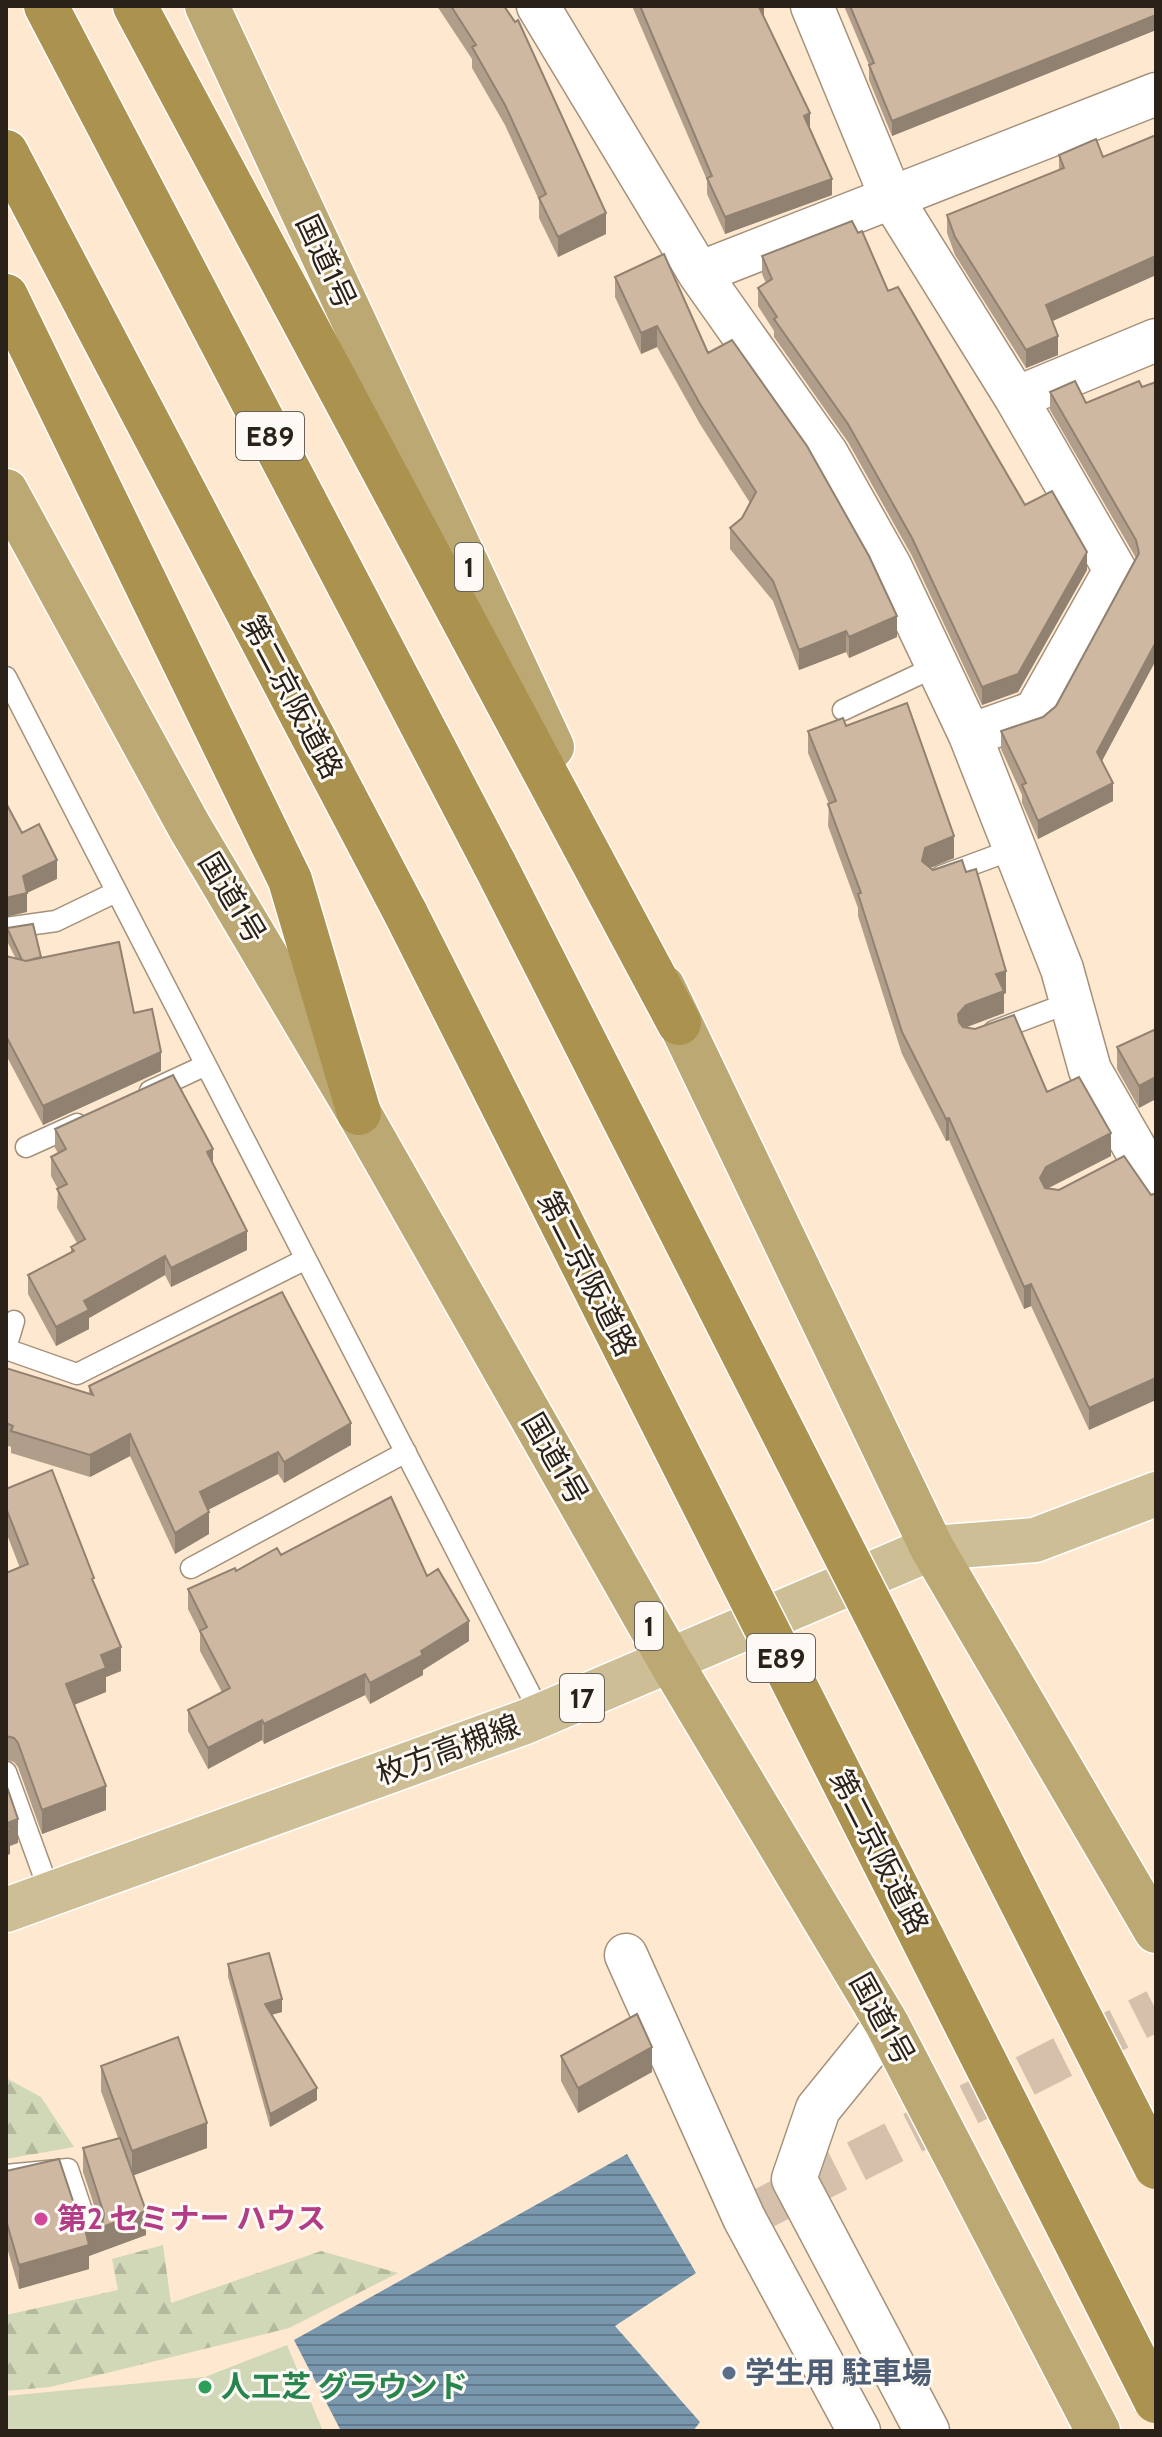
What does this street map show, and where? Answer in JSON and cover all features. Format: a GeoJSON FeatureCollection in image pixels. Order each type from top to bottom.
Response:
{"type":"FeatureCollection","features":[{"type":"Feature","properties":{"kind":"highway","name":"E89"},"geometry":{"type":"LineString","coordinates":[[46,6],[495,865],[1156,2167]]}},
{"type":"Feature","properties":{"kind":"highway"},"geometry":{"type":"LineString","coordinates":[[135,6],[679,1023]]}},
{"type":"Feature","properties":{"kind":"highway","name":"国道1号"},"geometry":{"type":"LineString","coordinates":[[207,6],[679,1023],[932,1548],[1156,1931]]}},
{"type":"Feature","properties":{"kind":"highway","name":"第二京阪道路"},"geometry":{"type":"LineString","coordinates":[[6,152],[406,914],[1156,2401]]}},
{"type":"Feature","properties":{"kind":"highway"},"geometry":{"type":"LineString","coordinates":[[6,296],[290,880],[359,1113]]}},
{"type":"Feature","properties":{"kind":"highway","name":"国道1号"},"geometry":{"type":"LineString","coordinates":[[6,491],[189,826],[359,1113],[670,1661],[887,2024],[1098,2431]]}},
{"type":"Feature","properties":{"kind":"main road","name":"枚方高槻線"},"geometry":{"type":"LineString","coordinates":[[6,1910],[541,1715],[932,1548],[1035,1540],[1156,1494]]}},
{"type":"Feature","properties":{"kind":"street"},"geometry":{"type":"LineString","coordinates":[[538,6],[699,273],[827,454],[890,566],[970,735],[1071,1002],[1090,1070],[1137,1170]]}},
{"type":"Feature","properties":{"kind":"street"},"geometry":{"type":"LineString","coordinates":[[812,6],[891,197],[1016,398],[1115,570],[1035,712],[970,735]]}},
{"type":"Feature","properties":{"kind":"street"},"geometry":{"type":"LineString","coordinates":[[699,273],[1156,94]]}},
{"type":"Feature","properties":{"kind":"street"},"geometry":{"type":"LineString","coordinates":[[1016,398],[1156,340]]}},
{"type":"Feature","properties":{"kind":"street"},"geometry":{"type":"LineString","coordinates":[[626,1955],[744,2218],[859,2431]]}},
{"type":"Feature","properties":{"kind":"street"},"geometry":{"type":"LineString","coordinates":[[887,2024],[818,2109],[794,2179],[927,2431]]}},
{"type":"Feature","properties":{"kind":"lane"},"geometry":{"type":"LineString","coordinates":[[843,710],[937,666]]}},
{"type":"Feature","properties":{"kind":"lane"},"geometry":{"type":"LineString","coordinates":[[6,677],[541,1715]]}},
{"type":"Feature","properties":{"kind":"lane"},"geometry":{"type":"LineString","coordinates":[[934,879],[1014,849]]}},
{"type":"Feature","properties":{"kind":"lane"},"geometry":{"type":"LineString","coordinates":[[6,928],[56,921],[116,892]]}},
{"type":"Feature","properties":{"kind":"lane"},"geometry":{"type":"LineString","coordinates":[[971,1039],[1071,1002]]}},
{"type":"Feature","properties":{"kind":"lane"},"geometry":{"type":"LineString","coordinates":[[137,1097],[206,1065]]}},
{"type":"Feature","properties":{"kind":"lane"},"geometry":{"type":"LineString","coordinates":[[26,1147],[95,1116]]}},
{"type":"Feature","properties":{"kind":"lane"},"geometry":{"type":"LineString","coordinates":[[14,1321],[6,1349],[77,1374],[306,1259]]}},
{"type":"Feature","properties":{"kind":"lane"},"geometry":{"type":"LineString","coordinates":[[191,1568],[406,1452]]}},
{"type":"Feature","properties":{"kind":"lane"},"geometry":{"type":"LineString","coordinates":[[6,1772],[50,1893]]}},
{"type":"Feature","properties":{"kind":"lane"},"geometry":{"type":"LineString","coordinates":[[6,2175],[68,2169],[92,2241]]}},
{"type":"Feature","properties":{"kind":"green space"},"geometry":{"type":"Polygon","coordinates":[[[6,2078],[41,2097],[74,2147],[6,2159],[6,2078]]]}},
{"type":"Feature","properties":{"kind":"green space"},"geometry":{"type":"Polygon","coordinates":[[[163,2245],[171,2303],[321,2251],[398,2273],[289,2328],[50,2387],[6,2391],[6,2315],[118,2290],[112,2259],[163,2245]]]}},
{"type":"Feature","properties":{"kind":"green space","name":"人工芝 グラウンド"},"geometry":{"type":"Polygon","coordinates":[[[287,2345],[323,2431],[6,2431],[6,2396],[205,2377],[287,2345]]]}},
{"type":"Feature","properties":{"kind":"water"},"geometry":{"type":"Polygon","coordinates":[[[627,2154],[696,2273],[615,2326],[700,2422],[693,2431],[341,2431],[294,2340],[627,2154]]]}},
{"type":"Feature","properties":{"kind":"building"},"geometry":{"type":"Polygon","coordinates":[[[451,6],[504,6],[515,22],[518,20],[606,213],[558,237],[539,198],[546,194],[505,105],[472,47],[476,45],[451,6]]]}},
{"type":"Feature","properties":{"kind":"building"},"geometry":{"type":"Polygon","coordinates":[[[640,6],[761,6],[810,113],[804,116],[832,179],[725,217],[707,178],[712,176],[640,6]]]}},
{"type":"Feature","properties":{"kind":"building"},"geometry":{"type":"Polygon","coordinates":[[[850,6],[1156,6],[1156,15],[892,121],[869,65],[874,63],[850,6]]]}},
{"type":"Feature","properties":{"kind":"building"},"geometry":{"type":"Polygon","coordinates":[[[1156,135],[1156,256],[1046,305],[1058,336],[1026,350],[955,237],[947,215],[1064,168],[1059,155],[1096,139],[1103,157],[1156,135]]]}},
{"type":"Feature","properties":{"kind":"building"},"geometry":{"type":"Polygon","coordinates":[[[852,221],[858,233],[862,231],[888,291],[898,287],[1025,505],[1052,491],[1087,552],[1018,674],[982,687],[912,538],[848,424],[774,319],[777,317],[758,288],[772,279],[762,256],[852,221]]]}},
{"type":"Feature","properties":{"kind":"building"},"geometry":{"type":"Polygon","coordinates":[[[664,254],[708,353],[732,340],[807,446],[869,556],[897,616],[849,637],[846,631],[799,650],[773,581],[730,528],[742,518],[756,492],[700,404],[657,326],[641,333],[615,277],[664,254]]]}},
{"type":"Feature","properties":{"kind":"building"},"geometry":{"type":"Polygon","coordinates":[[[1075,381],[1086,403],[1139,381],[1142,387],[1156,382],[1156,642],[1097,752],[1113,783],[1038,821],[1022,785],[1026,783],[1001,731],[1043,717],[1056,706],[1139,553],[1136,540],[1050,392],[1075,381]]]}},
{"type":"Feature","properties":{"kind":"building"},"geometry":{"type":"Polygon","coordinates":[[[907,703],[954,836],[925,848],[922,861],[933,870],[962,860],[966,872],[976,869],[1006,971],[996,974],[1004,991],[966,1005],[958,1014],[959,1022],[963,1027],[975,1029],[1014,1015],[1047,1092],[1079,1077],[1111,1133],[1046,1167],[1040,1178],[1045,1188],[1059,1190],[1124,1156],[1151,1195],[1156,1193],[1156,1378],[1089,1408],[1031,1284],[1024,1287],[949,1118],[946,1119],[902,1032],[858,894],[861,893],[828,804],[836,801],[808,731],[843,718],[846,726],[907,703]]]}},
{"type":"Feature","properties":{"kind":"building"},"geometry":{"type":"Polygon","coordinates":[[[6,803],[22,833],[39,824],[57,860],[23,876],[27,893],[6,898],[6,803]]]}},
{"type":"Feature","properties":{"kind":"building"},"geometry":{"type":"Polygon","coordinates":[[[33,924],[41,957],[26,961],[22,960],[7,928],[33,924]]]}},
{"type":"Feature","properties":{"kind":"building"},"geometry":{"type":"Polygon","coordinates":[[[119,942],[134,1013],[152,1009],[161,1052],[43,1106],[6,1036],[6,956],[26,961],[119,942]]]}},
{"type":"Feature","properties":{"kind":"building"},"geometry":{"type":"Polygon","coordinates":[[[1156,1029],[1156,1077],[1139,1086],[1117,1047],[1156,1029]]]}},
{"type":"Feature","properties":{"kind":"building"},"geometry":{"type":"Polygon","coordinates":[[[173,1075],[213,1149],[207,1152],[247,1231],[171,1268],[165,1256],[84,1301],[89,1310],[56,1327],[28,1275],[74,1251],[71,1247],[85,1239],[57,1189],[67,1184],[51,1157],[66,1149],[55,1129],[173,1075]]]}},
{"type":"Feature","properties":{"kind":"building"},"geometry":{"type":"Polygon","coordinates":[[[282,1292],[351,1423],[284,1462],[278,1452],[200,1492],[209,1512],[175,1533],[130,1434],[90,1455],[11,1431],[13,1426],[6,1423],[6,1368],[93,1395],[89,1386],[282,1292]]]}},
{"type":"Feature","properties":{"kind":"building"},"geometry":{"type":"Polygon","coordinates":[[[52,1470],[121,1647],[101,1655],[106,1668],[66,1684],[106,1786],[42,1810],[18,1743],[6,1736],[6,1573],[28,1564],[6,1508],[6,1489],[52,1470]]]}},
{"type":"Feature","properties":{"kind":"building"},"geometry":{"type":"Polygon","coordinates":[[[391,1497],[427,1576],[438,1569],[469,1621],[421,1651],[423,1655],[370,1683],[365,1674],[208,1748],[188,1710],[230,1688],[200,1631],[207,1627],[188,1589],[235,1568],[236,1571],[277,1548],[281,1555],[391,1497]]]}},
{"type":"Feature","properties":{"kind":"building"},"geometry":{"type":"Polygon","coordinates":[[[6,1784],[18,1819],[7,1823],[10,1830],[6,1832],[6,1784]]]}},
{"type":"Feature","properties":{"kind":"building"},"geometry":{"type":"Polygon","coordinates":[[[269,1953],[282,1999],[265,2004],[317,2088],[270,2114],[228,1964],[269,1953]]]}},
{"type":"Feature","properties":{"kind":"building"},"geometry":{"type":"Polygon","coordinates":[[[637,2014],[652,2047],[578,2088],[561,2056],[637,2014]]]}},
{"type":"Feature","properties":{"kind":"building"},"geometry":{"type":"Polygon","coordinates":[[[178,2037],[207,2123],[132,2151],[101,2066],[178,2037]]]}},
{"type":"Feature","properties":{"kind":"building"},"geometry":{"type":"Polygon","coordinates":[[[120,2138],[146,2211],[96,2229],[102,2225],[104,2214],[83,2148],[120,2138]]]}},
{"type":"Feature","properties":{"kind":"building","name":"第2 セミナー ハウス"},"geometry":{"type":"Polygon","coordinates":[[[59,2159],[80,2222],[89,2230],[94,2230],[86,2233],[89,2245],[19,2265],[6,2220],[6,2171],[59,2159]]]}},
{"type":"Feature","properties":{"kind":"tunnel"},"geometry":{"type":"LineString","coordinates":[[744,2218],[1156,2010]]}},
{"type":"Feature","properties":{"kind":"place","name":"第2 セミナー ハウス"},"geometry":{"type":"Point","coordinates":[41,2219]}},
{"type":"Feature","properties":{"kind":"place","name":"学生用 駐車場"},"geometry":{"type":"Point","coordinates":[729,2373]}},
{"type":"Feature","properties":{"kind":"place","name":"人工芝 グラウンド"},"geometry":{"type":"Point","coordinates":[205,2387]}}]}
